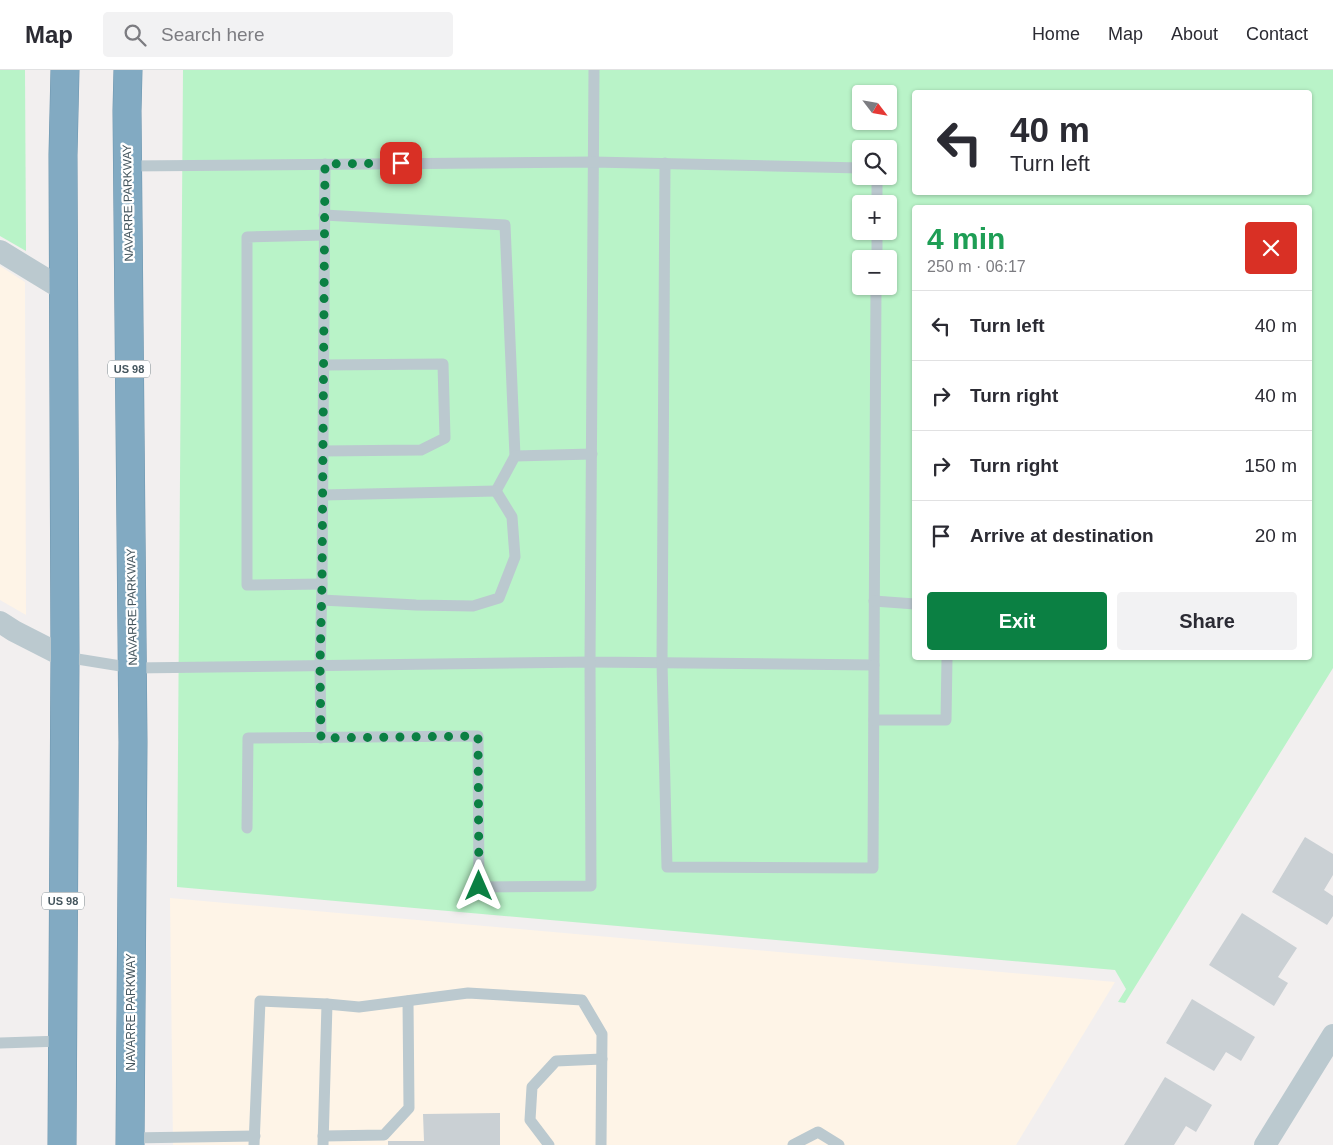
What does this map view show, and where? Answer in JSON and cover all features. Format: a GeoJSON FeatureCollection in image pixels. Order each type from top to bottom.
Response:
{"type":"FeatureCollection","features":[{"type":"Feature","properties":{"kind":"highway","name":"US 98"},"geometry":{"type":"LineString","coordinates":[[62,1145],[65,657],[64,70]]}},
{"type":"Feature","properties":{"kind":"highway","name":"NAVARRE PARKWAY"},"geometry":{"type":"LineString","coordinates":[[128,70],[127,166],[133,742],[130,1141]]}},
{"type":"Feature","properties":{"kind":"street"},"geometry":{"type":"LineString","coordinates":[[0,251],[64,290]]}},
{"type":"Feature","properties":{"kind":"street"},"geometry":{"type":"LineString","coordinates":[[0,622],[65,657]]}},
{"type":"Feature","properties":{"kind":"street"},"geometry":{"type":"LineString","coordinates":[[1265,1145],[1333,1035]]}},
{"type":"Feature","properties":{"kind":"lane"},"geometry":{"type":"LineString","coordinates":[[247,828],[248,738],[478,736],[479,886],[591,886],[590,662],[594,70]]}},
{"type":"Feature","properties":{"kind":"lane"},"geometry":{"type":"LineString","coordinates":[[127,166],[593,162],[852,168]]}},
{"type":"Feature","properties":{"kind":"lane"},"geometry":{"type":"LineString","coordinates":[[665,163],[662,663],[667,868],[873,868],[876,295]]}},
{"type":"Feature","properties":{"kind":"lane"},"geometry":{"type":"LineString","coordinates":[[321,738],[320,666],[325,164]]}},
{"type":"Feature","properties":{"kind":"lane"},"geometry":{"type":"LineString","coordinates":[[324,215],[505,225],[515,456],[496,491]]}},
{"type":"Feature","properties":{"kind":"lane"},"geometry":{"type":"LineString","coordinates":[[322,584],[247,584],[247,237],[324,235]]}},
{"type":"Feature","properties":{"kind":"lane"},"geometry":{"type":"LineString","coordinates":[[323,451],[421,450],[445,438],[443,364],[324,365]]}},
{"type":"Feature","properties":{"kind":"lane"},"geometry":{"type":"LineString","coordinates":[[515,456],[592,454]]}},
{"type":"Feature","properties":{"kind":"lane"},"geometry":{"type":"LineString","coordinates":[[323,495],[496,491]]}},
{"type":"Feature","properties":{"kind":"lane"},"geometry":{"type":"LineString","coordinates":[[322,600],[473,606],[498,598],[515,556],[512,517],[496,491]]}},
{"type":"Feature","properties":{"kind":"lane"},"geometry":{"type":"LineString","coordinates":[[874,601],[912,604]]}},
{"type":"Feature","properties":{"kind":"lane"},"geometry":{"type":"LineString","coordinates":[[65,657],[132,668],[590,662],[874,665]]}},
{"type":"Feature","properties":{"kind":"lane"},"geometry":{"type":"LineString","coordinates":[[874,720],[946,720],[947,660]]}},
{"type":"Feature","properties":{"kind":"lane"},"geometry":{"type":"LineString","coordinates":[[130,1141],[255,1140],[260,1001],[359,1007],[468,993],[582,1000],[602,1034],[601,1145]]}},
{"type":"Feature","properties":{"kind":"lane"},"geometry":{"type":"LineString","coordinates":[[327,1004],[323,1141],[384,1135],[409,1108],[408,1001]]}},
{"type":"Feature","properties":{"kind":"lane"},"geometry":{"type":"LineString","coordinates":[[0,1043],[62,1042]]}},
{"type":"Feature","properties":{"kind":"lane"},"geometry":{"type":"LineString","coordinates":[[550,1145],[530,1120],[532,1087],[556,1061],[602,1059]]}},
{"type":"Feature","properties":{"kind":"lane"},"geometry":{"type":"LineString","coordinates":[[793,1145],[818,1132],[839,1145]]}},
{"type":"Feature","properties":{"kind":"shaded area"},"geometry":{"type":"Polygon","coordinates":[[[0,266],[25,282],[26,615],[0,600],[0,266]]]}},
{"type":"Feature","properties":{"kind":"shaded area"},"geometry":{"type":"Polygon","coordinates":[[[170,898],[1115,982],[1016,1145],[173,1145],[170,898]]]}},
{"type":"Feature","properties":{"kind":"green space"},"geometry":{"type":"Polygon","coordinates":[[[0,70],[25,70],[26,251],[0,236],[0,70]]]}},
{"type":"Feature","properties":{"kind":"green space"},"geometry":{"type":"Polygon","coordinates":[[[183,70],[1333,70],[1333,668],[1125,1003],[1118,1002],[1126,989],[1115,970],[177,887],[183,70]]]}},
{"type":"Feature","properties":{"kind":"building"},"geometry":{"type":"Polygon","coordinates":[[[1305,837],[1333,854],[1333,875],[1324,890],[1333,896],[1333,916],[1327,925],[1272,892],[1305,837]]]}},
{"type":"Feature","properties":{"kind":"building"},"geometry":{"type":"Polygon","coordinates":[[[1242,913],[1297,948],[1278,977],[1288,983],[1274,1006],[1209,965],[1242,913]]]}},
{"type":"Feature","properties":{"kind":"building"},"geometry":{"type":"Polygon","coordinates":[[[1192,999],[1255,1037],[1241,1061],[1226,1052],[1214,1071],[1166,1043],[1192,999]]]}},
{"type":"Feature","properties":{"kind":"building"},"geometry":{"type":"Polygon","coordinates":[[[1165,1077],[1212,1105],[1196,1132],[1186,1126],[1174,1145],[1124,1145],[1165,1077]]]}},
{"type":"Feature","properties":{"kind":"building"},"geometry":{"type":"Polygon","coordinates":[[[500,1113],[500,1145],[388,1145],[388,1141],[424,1141],[423,1114],[500,1113]]]}},
{"type":"Feature","properties":{"kind":"route"},"geometry":{"type":"LineString","coordinates":[[401,163],[325,164],[320,666],[321,738],[478,736],[479,886]]}}]}
